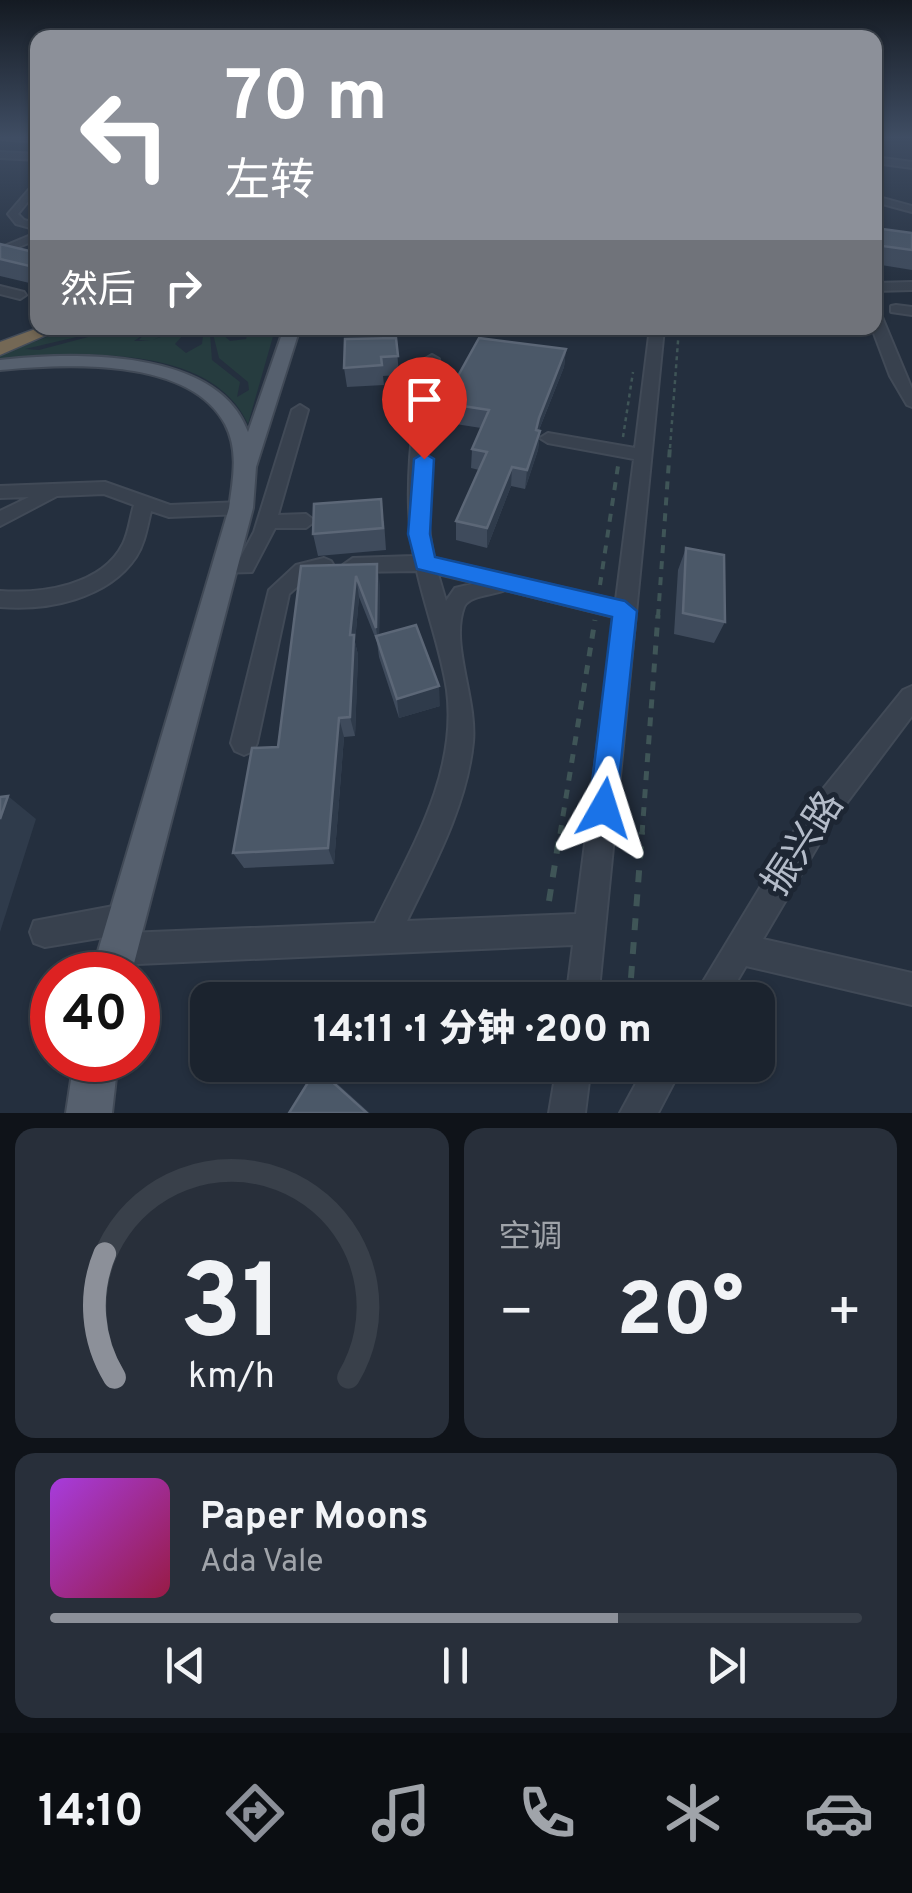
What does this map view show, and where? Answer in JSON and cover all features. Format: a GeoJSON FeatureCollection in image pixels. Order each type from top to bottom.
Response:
{"type":"FeatureCollection","features":[{"type":"Feature","properties":{"kind":"highway"},"geometry":{"type":"LineString","coordinates":[[0,349],[35,335]]}},
{"type":"Feature","properties":{"kind":"main road"},"geometry":{"type":"LineString","coordinates":[[116,948],[241,508],[248,463],[290,335]]}},
{"type":"Feature","properties":{"kind":"main road"},"geometry":{"type":"LineString","coordinates":[[0,366],[89,358],[161,369],[190,382],[219,405],[246,448],[248,463]]}},
{"type":"Feature","properties":{"kind":"main road"},"geometry":{"type":"LineString","coordinates":[[89,1113],[93,1082]]}},
{"type":"Feature","properties":{"kind":"street"},"geometry":{"type":"LineString","coordinates":[[30,192],[13,214],[20,222],[30,225]]}},
{"type":"Feature","properties":{"kind":"street"},"geometry":{"type":"LineString","coordinates":[[882,202],[912,209]]}},
{"type":"Feature","properties":{"kind":"street"},"geometry":{"type":"LineString","coordinates":[[0,252],[30,239]]}},
{"type":"Feature","properties":{"kind":"street"},"geometry":{"type":"LineString","coordinates":[[882,287],[912,286]]}},
{"type":"Feature","properties":{"kind":"street"},"geometry":{"type":"LineString","coordinates":[[0,290],[20,295]]}},
{"type":"Feature","properties":{"kind":"street"},"geometry":{"type":"LineString","coordinates":[[896,308],[912,311]]}},
{"type":"Feature","properties":{"kind":"street"},"geometry":{"type":"LineString","coordinates":[[585,982],[656,335]]}},
{"type":"Feature","properties":{"kind":"street"},"geometry":{"type":"LineString","coordinates":[[882,335],[912,402]]}},
{"type":"Feature","properties":{"kind":"street"},"geometry":{"type":"LineString","coordinates":[[386,935],[454,770],[460,743],[459,686],[419,534],[424,398],[432,359]]}},
{"type":"Feature","properties":{"kind":"street"},"geometry":{"type":"LineString","coordinates":[[224,568],[244,567],[268,522],[300,410]]}},
{"type":"Feature","properties":{"kind":"street"},"geometry":{"type":"LineString","coordinates":[[548,438],[642,454]]}},
{"type":"Feature","properties":{"kind":"street"},"geometry":{"type":"LineString","coordinates":[[0,492],[105,488],[179,512],[241,508]]}},
{"type":"Feature","properties":{"kind":"street"},"geometry":{"type":"LineString","coordinates":[[0,519],[64,490]]}},
{"type":"Feature","properties":{"kind":"street"},"geometry":{"type":"LineString","coordinates":[[0,599],[51,597],[107,573],[130,551],[144,501]]}},
{"type":"Feature","properties":{"kind":"street"},"geometry":{"type":"LineString","coordinates":[[268,522],[306,521]]}},
{"type":"Feature","properties":{"kind":"street"},"geometry":{"type":"LineString","coordinates":[[244,743],[275,598],[287,580],[314,567],[425,563],[625,611]]}},
{"type":"Feature","properties":{"kind":"street"},"geometry":{"type":"LineString","coordinates":[[449,638],[454,606],[462,594],[512,585]]}},
{"type":"Feature","properties":{"kind":"street","name":"振兴路"},"geometry":{"type":"LineString","coordinates":[[719,982],[820,814],[910,701]]}},
{"type":"Feature","properties":{"kind":"street"},"geometry":{"type":"LineString","coordinates":[[45,932],[116,948],[592,929]]}},
{"type":"Feature","properties":{"kind":"street"},"geometry":{"type":"LineString","coordinates":[[740,949],[912,989]]}},
{"type":"Feature","properties":{"kind":"street"},"geometry":{"type":"LineString","coordinates":[[567,1113],[572,1082]]}},
{"type":"Feature","properties":{"kind":"street"},"geometry":{"type":"LineString","coordinates":[[638,1113],[656,1082]]}},
{"type":"Feature","properties":{"kind":"path"},"geometry":{"type":"LineString","coordinates":[[631,978],[677,335]]}},
{"type":"Feature","properties":{"kind":"path"},"geometry":{"type":"LineString","coordinates":[[549,901],[595,620]]}},
{"type":"Feature","properties":{"kind":"green space"},"geometry":{"type":"Polygon","coordinates":[[[52,335],[85,335],[25,349],[39,350],[96,335],[143,335],[134,341],[150,341],[139,340],[143,335],[164,335],[153,340],[183,335],[175,344],[186,353],[202,344],[203,335],[210,335],[212,360],[240,382],[237,397],[249,390],[248,382],[219,358],[213,335],[223,335],[230,341],[246,339],[247,335],[273,335],[248,424],[230,397],[204,378],[173,366],[101,355],[0,360],[0,355],[52,335]]]}},
{"type":"Feature","properties":{"kind":"building"},"geometry":{"type":"Polygon","coordinates":[[[882,229],[912,233],[912,250],[882,246],[882,229]]]}},
{"type":"Feature","properties":{"kind":"building"},"geometry":{"type":"Polygon","coordinates":[[[0,244],[30,251],[30,266],[0,259],[0,244]]]}},
{"type":"Feature","properties":{"kind":"building"},"geometry":{"type":"Polygon","coordinates":[[[396,338],[398,356],[381,357],[382,365],[344,368],[345,339],[396,338]]]}},
{"type":"Feature","properties":{"kind":"building"},"geometry":{"type":"Polygon","coordinates":[[[479,338],[566,349],[539,418],[536,430],[540,431],[527,470],[512,467],[487,528],[456,521],[487,452],[472,449],[489,410],[443,403],[479,338]]]}},
{"type":"Feature","properties":{"kind":"building"},"geometry":{"type":"Polygon","coordinates":[[[381,499],[383,528],[313,534],[314,504],[381,499]]]}},
{"type":"Feature","properties":{"kind":"building"},"geometry":{"type":"Polygon","coordinates":[[[686,548],[724,555],[725,622],[683,613],[686,548]]]}},
{"type":"Feature","properties":{"kind":"building"},"geometry":{"type":"Polygon","coordinates":[[[377,564],[376,628],[356,576],[350,635],[354,635],[350,717],[339,718],[328,848],[233,853],[252,748],[278,747],[301,566],[377,564]]]}},
{"type":"Feature","properties":{"kind":"building"},"geometry":{"type":"Polygon","coordinates":[[[416,625],[439,686],[397,699],[376,636],[416,625]]]}},
{"type":"Feature","properties":{"kind":"building"},"geometry":{"type":"Polygon","coordinates":[[[8,796],[0,819],[0,797],[8,796]]]}},
{"type":"Feature","properties":{"kind":"building"},"geometry":{"type":"Polygon","coordinates":[[[308,1082],[333,1082],[367,1113],[289,1113],[308,1082]]]}},
{"type":"Feature","properties":{"kind":"route"},"geometry":{"type":"LineString","coordinates":[[424,459],[419,534],[425,563],[625,611],[604,808]]}}]}
